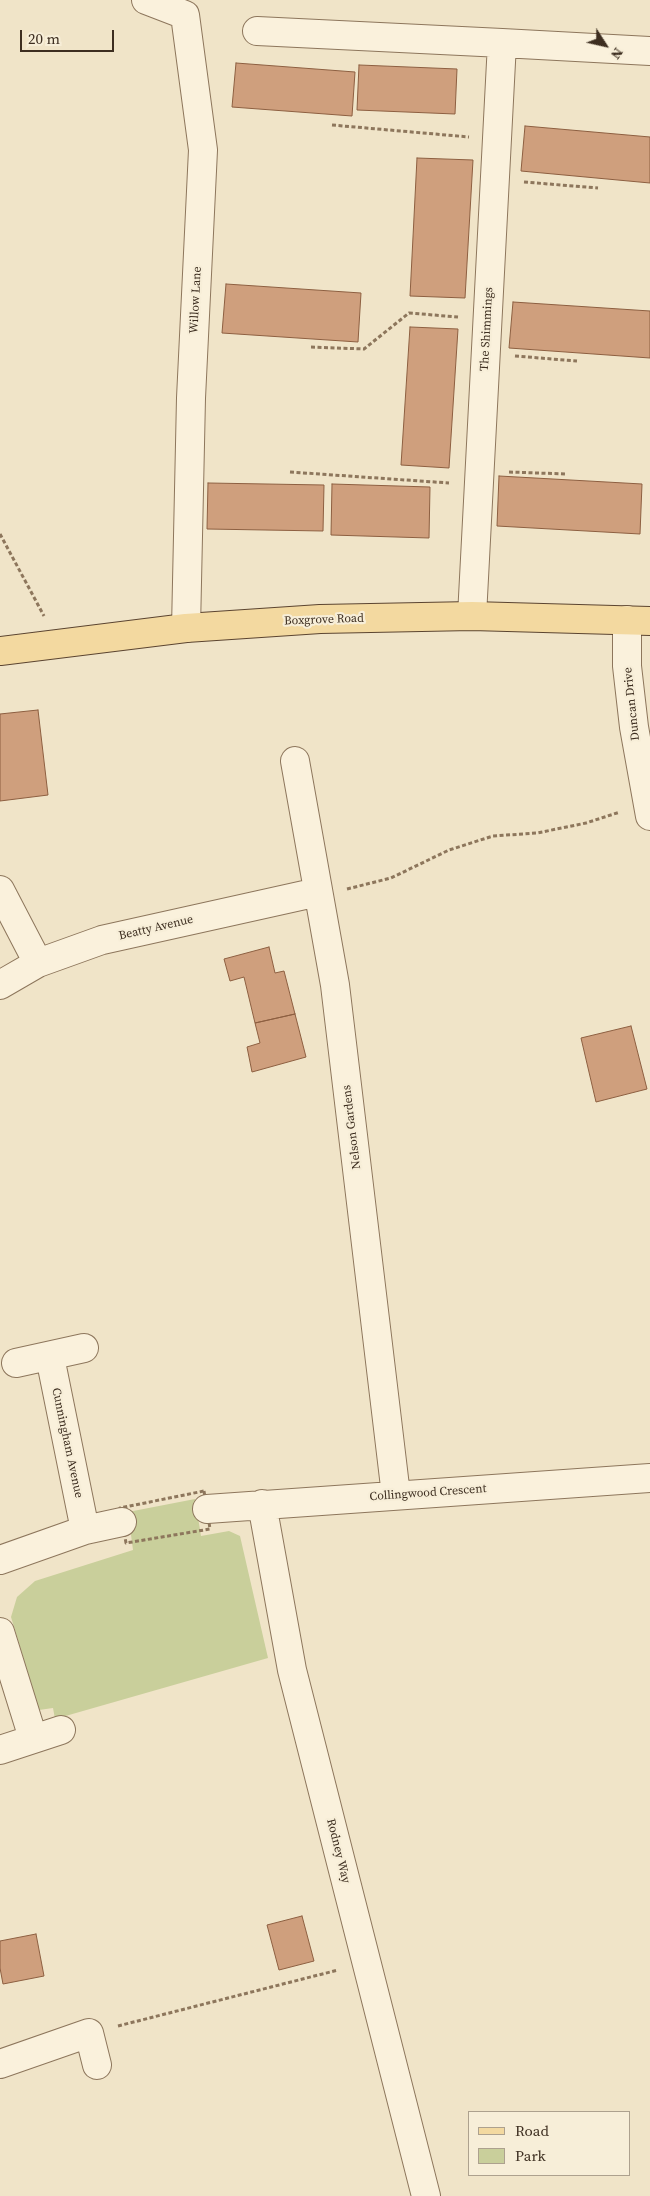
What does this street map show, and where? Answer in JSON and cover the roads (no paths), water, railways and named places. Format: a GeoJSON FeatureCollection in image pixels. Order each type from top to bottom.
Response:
{"type":"FeatureCollection","features":[{"type":"Feature","properties":{"kind":"main road","name":"Boxgrove Road"},"geometry":{"type":"LineString","coordinates":[[0,651],[186,628],[320,618],[472,616],[639,621]]}},
{"type":"Feature","properties":{"kind":"street","name":"Willow Lane"},"geometry":{"type":"LineString","coordinates":[[146,0],[186,15],[203,150],[191,408],[186,628]]}},
{"type":"Feature","properties":{"kind":"street"},"geometry":{"type":"LineString","coordinates":[[257,30],[650,52]]}},
{"type":"Feature","properties":{"kind":"street","name":"The Shimmings"},"geometry":{"type":"LineString","coordinates":[[472,616],[502,43]]}},
{"type":"Feature","properties":{"kind":"street","name":"Duncan Drive"},"geometry":{"type":"LineString","coordinates":[[639,621],[630,692],[640,768],[649,811]]}},
{"type":"Feature","properties":{"kind":"street","name":"Nelson Gardens"},"geometry":{"type":"LineString","coordinates":[[296,762],[335,985],[396,1495]]}},
{"type":"Feature","properties":{"kind":"street"},"geometry":{"type":"LineString","coordinates":[[0,890],[38,963]]}},
{"type":"Feature","properties":{"kind":"street","name":"Beatty Avenue"},"geometry":{"type":"LineString","coordinates":[[0,985],[38,963],[102,940],[318,892]]}},
{"type":"Feature","properties":{"kind":"street"},"geometry":{"type":"LineString","coordinates":[[16,1364],[84,1348]]}},
{"type":"Feature","properties":{"kind":"street","name":"Cunningham Avenue"},"geometry":{"type":"LineString","coordinates":[[50,1357],[85,1530]]}},
{"type":"Feature","properties":{"kind":"street","name":"Collingwood Crescent"},"geometry":{"type":"LineString","coordinates":[[207,1509],[650,1478]]}},
{"type":"Feature","properties":{"kind":"street","name":"Rodney Way"},"geometry":{"type":"LineString","coordinates":[[262,1504],[292,1670],[426,2196]]}},
{"type":"Feature","properties":{"kind":"street"},"geometry":{"type":"LineString","coordinates":[[0,1560],[85,1530],[122,1522]]}},
{"type":"Feature","properties":{"kind":"street"},"geometry":{"type":"LineString","coordinates":[[0,1632],[33,1738]]}},
{"type":"Feature","properties":{"kind":"street"},"geometry":{"type":"LineString","coordinates":[[0,1750],[61,1730]]}},
{"type":"Feature","properties":{"kind":"street"},"geometry":{"type":"LineString","coordinates":[[0,2064],[89,2033],[97,2065]]}}]}
